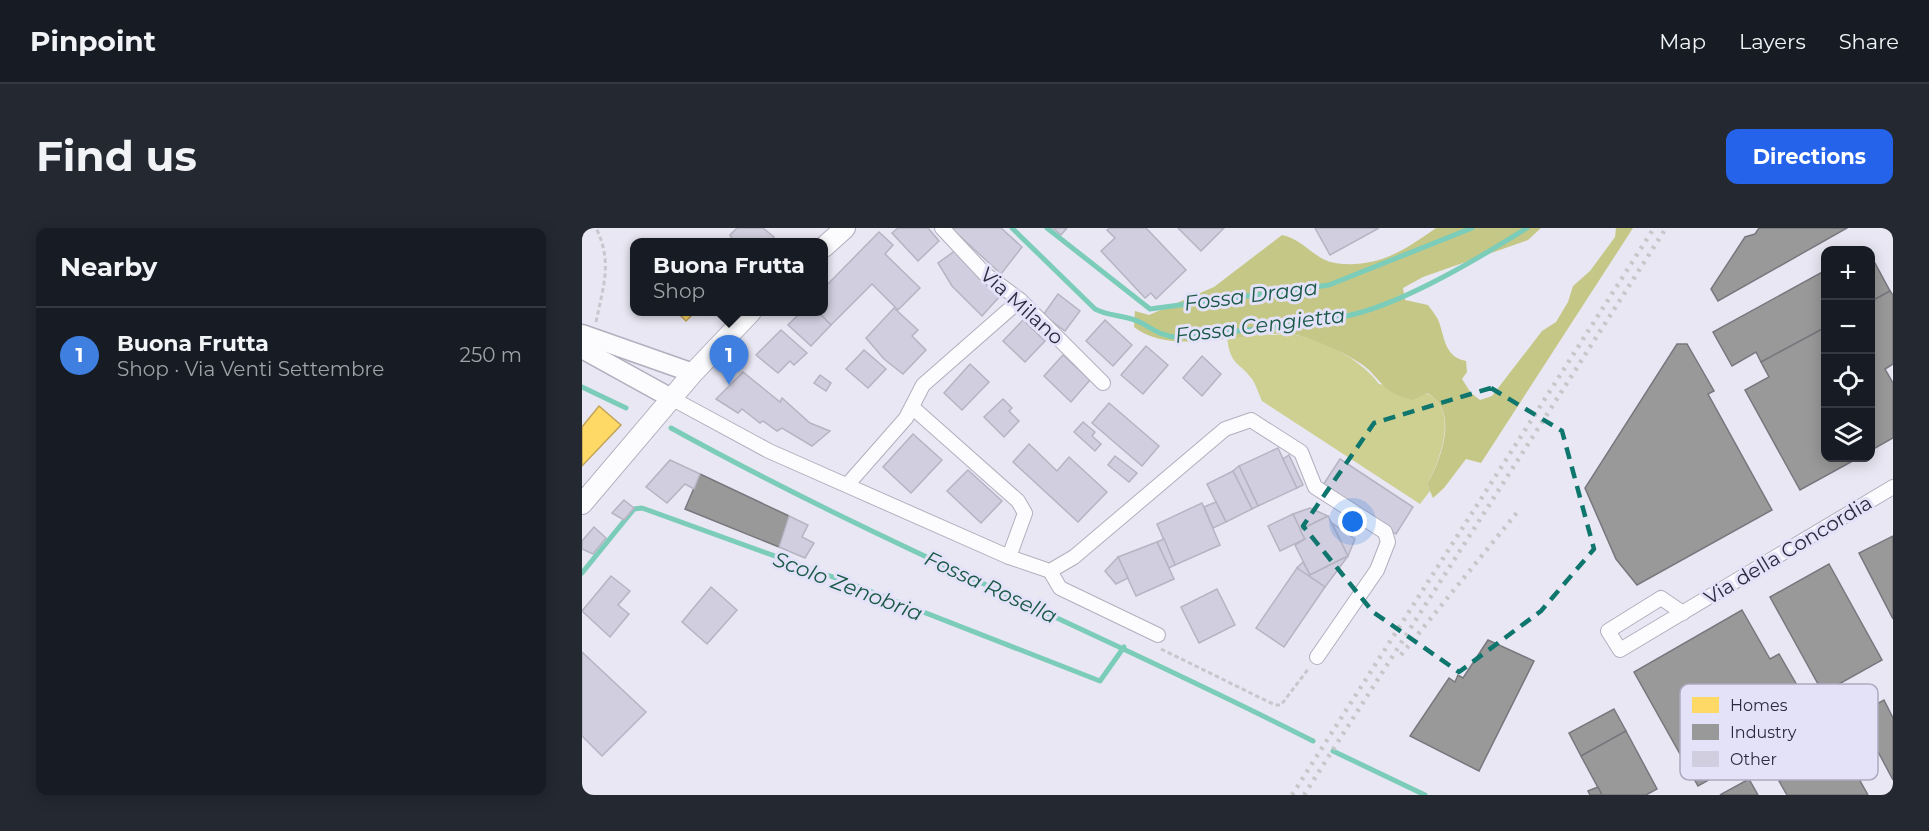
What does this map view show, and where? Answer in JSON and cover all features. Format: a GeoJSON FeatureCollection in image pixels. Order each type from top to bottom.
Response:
{"type":"FeatureCollection","features":[{"type":"Feature","properties":{"kind":"main road"},"geometry":{"type":"LineString","coordinates":[[828,243],[845,228]]}},
{"type":"Feature","properties":{"kind":"main road"},"geometry":{"type":"LineString","coordinates":[[582,504],[693,373],[748,316]]}},
{"type":"Feature","properties":{"kind":"street","name":"Via Milano"},"geometry":{"type":"LineString","coordinates":[[942,228],[985,274],[1020,300],[1103,383]]}},
{"type":"Feature","properties":{"kind":"street"},"geometry":{"type":"LineString","coordinates":[[848,484],[906,418],[923,385],[1020,300]]}},
{"type":"Feature","properties":{"kind":"street"},"geometry":{"type":"LineString","coordinates":[[586,340],[693,373]]}},
{"type":"Feature","properties":{"kind":"street"},"geometry":{"type":"LineString","coordinates":[[586,340],[671,398],[769,451],[1009,557],[1050,571],[1060,588],[1158,635]]}},
{"type":"Feature","properties":{"kind":"street"},"geometry":{"type":"LineString","coordinates":[[912,406],[1018,501],[1025,513],[1009,557]]}},
{"type":"Feature","properties":{"kind":"street"},"geometry":{"type":"LineString","coordinates":[[1050,571],[1083,549],[1225,429],[1251,420],[1300,452],[1315,487],[1385,532],[1388,542],[1377,570],[1317,657]]}},
{"type":"Feature","properties":{"kind":"street","name":"Via della Concordia"},"geometry":{"type":"LineString","coordinates":[[1683,613],[1661,598],[1608,631],[1620,650],[1683,613],[1893,487]]}},
{"type":"Feature","properties":{"kind":"path"},"geometry":{"type":"LineString","coordinates":[[586,340],[606,277],[605,246],[596,228]]}},
{"type":"Feature","properties":{"kind":"path"},"geometry":{"type":"LineString","coordinates":[[1158,635],[1155,647],[1275,705],[1281,705],[1317,657]]}},
{"type":"Feature","properties":{"kind":"highlighted area"},"geometry":{"type":"Polygon","coordinates":[[[1491,388],[1562,431],[1594,549],[1541,611],[1459,672],[1373,612],[1303,526],[1374,423],[1491,388]]]}},
{"type":"Feature","properties":{"kind":"green space"},"geometry":{"type":"Polygon","coordinates":[[[1436,228],[1541,228],[1528,240],[1423,277],[1403,288],[1405,300],[1428,305],[1435,314],[1450,352],[1466,361],[1467,372],[1462,379],[1471,393],[1480,400],[1492,396],[1542,331],[1556,322],[1568,302],[1573,286],[1590,271],[1615,237],[1616,228],[1633,228],[1481,463],[1466,459],[1444,488],[1433,498],[1427,484],[1442,449],[1445,423],[1443,411],[1437,401],[1427,393],[1413,400],[1398,395],[1354,359],[1298,335],[1271,334],[1188,342],[1150,336],[1134,327],[1135,311],[1149,315],[1214,287],[1282,235],[1294,239],[1327,261],[1357,264],[1393,255],[1436,228]]]}},
{"type":"Feature","properties":{"kind":"green space"},"geometry":{"type":"Polygon","coordinates":[[[1290,334],[1314,340],[1339,351],[1361,366],[1379,384],[1429,394],[1440,405],[1444,416],[1444,440],[1427,484],[1430,491],[1420,504],[1262,401],[1254,382],[1233,359],[1228,347],[1227,337],[1290,334]]]}},
{"type":"Feature","properties":{"kind":"building: Homes"},"geometry":{"type":"Polygon","coordinates":[[[681,316],[691,316],[686,321],[681,316]]]}},
{"type":"Feature","properties":{"kind":"building: Homes"},"geometry":{"type":"Polygon","coordinates":[[[599,406],[621,425],[582,466],[582,427],[599,406]]]}},
{"type":"Feature","properties":{"kind":"building: Industry"},"geometry":{"type":"Polygon","coordinates":[[[1759,228],[1847,228],[1718,301],[1711,289],[1745,237],[1755,234],[1759,228]]]}},
{"type":"Feature","properties":{"kind":"building: Industry"},"geometry":{"type":"Polygon","coordinates":[[[1875,263],[1890,291],[1875,299],[1875,263]]]}},
{"type":"Feature","properties":{"kind":"building: Industry"},"geometry":{"type":"Polygon","coordinates":[[[1821,273],[1821,330],[1761,362],[1756,352],[1732,366],[1713,332],[1821,273]]]}},
{"type":"Feature","properties":{"kind":"building: Industry"},"geometry":{"type":"Polygon","coordinates":[[[1890,291],[1893,295],[1893,364],[1885,369],[1893,383],[1893,438],[1875,448],[1875,300],[1890,291]]]}},
{"type":"Feature","properties":{"kind":"building: Industry"},"geometry":{"type":"Polygon","coordinates":[[[1821,330],[1821,462],[1851,462],[1800,490],[1745,390],[1769,377],[1761,362],[1821,330]]]}},
{"type":"Feature","properties":{"kind":"building: Industry"},"geometry":{"type":"Polygon","coordinates":[[[1677,344],[1687,344],[1714,391],[1708,394],[1772,510],[1637,585],[1616,559],[1585,488],[1677,344]]]}},
{"type":"Feature","properties":{"kind":"building: Industry"},"geometry":{"type":"Polygon","coordinates":[[[700,474],[789,516],[779,547],[685,509],[700,474]]]}},
{"type":"Feature","properties":{"kind":"building: Industry"},"geometry":{"type":"Polygon","coordinates":[[[1893,536],[1893,619],[1859,553],[1893,536]]]}},
{"type":"Feature","properties":{"kind":"building: Industry"},"geometry":{"type":"Polygon","coordinates":[[[1829,564],[1882,660],[1839,684],[1818,684],[1770,597],[1829,564]]]}},
{"type":"Feature","properties":{"kind":"building: Industry"},"geometry":{"type":"Polygon","coordinates":[[[1742,610],[1770,659],[1779,654],[1796,684],[1680,684],[1680,754],[1634,672],[1742,610]]]}},
{"type":"Feature","properties":{"kind":"building: Industry"},"geometry":{"type":"Polygon","coordinates":[[[1488,640],[1534,661],[1479,771],[1410,736],[1449,678],[1455,682],[1458,675],[1463,678],[1488,640]]]}},
{"type":"Feature","properties":{"kind":"building: Industry"},"geometry":{"type":"Polygon","coordinates":[[[1884,700],[1893,718],[1893,780],[1878,752],[1878,703],[1884,700]]]}},
{"type":"Feature","properties":{"kind":"building: Industry"},"geometry":{"type":"Polygon","coordinates":[[[1614,709],[1626,731],[1581,756],[1569,733],[1614,709]]]}},
{"type":"Feature","properties":{"kind":"building: Industry"},"geometry":{"type":"Polygon","coordinates":[[[1626,731],[1657,789],[1646,795],[1602,795],[1581,756],[1626,731]]]}},
{"type":"Feature","properties":{"kind":"building: Industry"},"geometry":{"type":"Polygon","coordinates":[[[1695,780],[1709,780],[1698,786],[1695,780]]]}},
{"type":"Feature","properties":{"kind":"building: Industry"},"geometry":{"type":"Polygon","coordinates":[[[1750,780],[1758,795],[1720,795],[1750,780]]]}},
{"type":"Feature","properties":{"kind":"building: Industry"},"geometry":{"type":"Polygon","coordinates":[[[1860,780],[1868,795],[1787,795],[1779,781],[1860,780]]]}},
{"type":"Feature","properties":{"kind":"building: Industry"},"geometry":{"type":"Polygon","coordinates":[[[1598,787],[1602,795],[1590,795],[1588,791],[1598,787]]]}},
{"type":"Feature","properties":{"kind":"building: Other"},"geometry":{"type":"Polygon","coordinates":[[[737,228],[763,228],[774,237],[732,238],[730,235],[737,228]]]}},
{"type":"Feature","properties":{"kind":"building: Other"},"geometry":{"type":"Polygon","coordinates":[[[898,228],[928,228],[939,241],[918,261],[892,233],[898,228]]]}},
{"type":"Feature","properties":{"kind":"building: Other"},"geometry":{"type":"Polygon","coordinates":[[[951,228],[1001,228],[1022,247],[1001,274],[951,228]]]}},
{"type":"Feature","properties":{"kind":"building: Other"},"geometry":{"type":"Polygon","coordinates":[[[1053,228],[1067,228],[1061,235],[1053,228]]]}},
{"type":"Feature","properties":{"kind":"building: Other"},"geometry":{"type":"Polygon","coordinates":[[[1110,228],[1146,228],[1186,270],[1156,299],[1151,293],[1145,298],[1101,251],[1115,238],[1107,230],[1110,228]]]}},
{"type":"Feature","properties":{"kind":"building: Other"},"geometry":{"type":"Polygon","coordinates":[[[1178,228],[1224,228],[1201,251],[1178,228]]]}},
{"type":"Feature","properties":{"kind":"building: Other"},"geometry":{"type":"Polygon","coordinates":[[[1315,228],[1379,228],[1330,255],[1315,228]]]}},
{"type":"Feature","properties":{"kind":"building: Other"},"geometry":{"type":"Polygon","coordinates":[[[879,232],[893,245],[885,254],[920,288],[898,310],[872,284],[831,325],[822,316],[828,316],[828,284],[879,232]]]}},
{"type":"Feature","properties":{"kind":"building: Other"},"geometry":{"type":"Polygon","coordinates":[[[956,250],[980,279],[1000,296],[982,316],[952,286],[938,263],[956,250]]]}},
{"type":"Feature","properties":{"kind":"building: Other"},"geometry":{"type":"Polygon","coordinates":[[[1058,294],[1080,311],[1065,331],[1043,315],[1058,294]]]}},
{"type":"Feature","properties":{"kind":"building: Other"},"geometry":{"type":"Polygon","coordinates":[[[894,308],[918,330],[912,336],[926,350],[903,374],[884,359],[866,338],[894,308]]]}},
{"type":"Feature","properties":{"kind":"building: Other"},"geometry":{"type":"Polygon","coordinates":[[[797,316],[822,316],[831,325],[811,346],[788,325],[797,316]]]}},
{"type":"Feature","properties":{"kind":"building: Other"},"geometry":{"type":"Polygon","coordinates":[[[1023,320],[1045,341],[1025,362],[1003,341],[1023,320]]]}},
{"type":"Feature","properties":{"kind":"building: Other"},"geometry":{"type":"Polygon","coordinates":[[[1105,320],[1132,345],[1113,366],[1086,341],[1105,320]]]}},
{"type":"Feature","properties":{"kind":"building: Other"},"geometry":{"type":"Polygon","coordinates":[[[781,330],[807,353],[794,365],[790,361],[778,373],[756,355],[781,330]]]}},
{"type":"Feature","properties":{"kind":"building: Other"},"geometry":{"type":"Polygon","coordinates":[[[1146,346],[1168,365],[1143,394],[1121,375],[1146,346]]]}},
{"type":"Feature","properties":{"kind":"building: Other"},"geometry":{"type":"Polygon","coordinates":[[[864,350],[886,369],[868,388],[846,369],[864,350]]]}},
{"type":"Feature","properties":{"kind":"building: Other"},"geometry":{"type":"Polygon","coordinates":[[[1063,355],[1090,380],[1071,402],[1044,376],[1063,355]]]}},
{"type":"Feature","properties":{"kind":"building: Other"},"geometry":{"type":"Polygon","coordinates":[[[1202,356],[1221,374],[1202,396],[1183,378],[1202,356]]]}},
{"type":"Feature","properties":{"kind":"building: Other"},"geometry":{"type":"Polygon","coordinates":[[[970,364],[989,382],[962,410],[944,393],[970,364]]]}},
{"type":"Feature","properties":{"kind":"building: Other"},"geometry":{"type":"Polygon","coordinates":[[[743,372],[780,402],[782,398],[810,423],[830,431],[812,446],[782,428],[777,431],[763,421],[760,423],[742,409],[738,413],[716,399],[743,372]]]}},
{"type":"Feature","properties":{"kind":"building: Other"},"geometry":{"type":"Polygon","coordinates":[[[820,375],[831,383],[826,391],[814,383],[820,375]]]}},
{"type":"Feature","properties":{"kind":"building: Other"},"geometry":{"type":"Polygon","coordinates":[[[1003,399],[1012,408],[1009,411],[1019,421],[1004,437],[984,417],[1003,399]]]}},
{"type":"Feature","properties":{"kind":"building: Other"},"geometry":{"type":"Polygon","coordinates":[[[1109,403],[1159,446],[1142,466],[1092,423],[1109,403]]]}},
{"type":"Feature","properties":{"kind":"building: Other"},"geometry":{"type":"Polygon","coordinates":[[[1083,422],[1095,432],[1092,436],[1101,444],[1095,451],[1074,432],[1083,422]]]}},
{"type":"Feature","properties":{"kind":"building: Other"},"geometry":{"type":"Polygon","coordinates":[[[913,434],[942,460],[911,493],[883,467],[913,434]]]}},
{"type":"Feature","properties":{"kind":"building: Other"},"geometry":{"type":"Polygon","coordinates":[[[1029,444],[1057,471],[1069,457],[1107,492],[1078,522],[1013,462],[1029,444]]]}},
{"type":"Feature","properties":{"kind":"building: Other"},"geometry":{"type":"Polygon","coordinates":[[[1278,448],[1297,488],[1258,506],[1239,466],[1278,448]]]}},
{"type":"Feature","properties":{"kind":"building: Other"},"geometry":{"type":"Polygon","coordinates":[[[1289,455],[1303,485],[1297,488],[1283,459],[1289,455]]]}},
{"type":"Feature","properties":{"kind":"building: Other"},"geometry":{"type":"Polygon","coordinates":[[[1115,456],[1137,473],[1129,482],[1108,465],[1115,456]]]}},
{"type":"Feature","properties":{"kind":"building: Other"},"geometry":{"type":"Polygon","coordinates":[[[1340,459],[1413,507],[1396,534],[1323,485],[1340,459]]]}},
{"type":"Feature","properties":{"kind":"building: Other"},"geometry":{"type":"Polygon","coordinates":[[[670,460],[700,474],[694,489],[685,484],[667,503],[646,487],[670,460]]]}},
{"type":"Feature","properties":{"kind":"building: Other"},"geometry":{"type":"Polygon","coordinates":[[[1239,466],[1258,506],[1252,509],[1233,471],[1239,466]]]}},
{"type":"Feature","properties":{"kind":"building: Other"},"geometry":{"type":"Polygon","coordinates":[[[968,470],[1002,501],[981,523],[947,491],[968,470]]]}},
{"type":"Feature","properties":{"kind":"building: Other"},"geometry":{"type":"Polygon","coordinates":[[[1233,471],[1252,509],[1226,522],[1207,484],[1233,471]]]}},
{"type":"Feature","properties":{"kind":"building: Other"},"geometry":{"type":"Polygon","coordinates":[[[624,500],[634,508],[624,520],[612,513],[624,500]]]}},
{"type":"Feature","properties":{"kind":"building: Other"},"geometry":{"type":"Polygon","coordinates":[[[1216,502],[1226,522],[1213,528],[1204,507],[1216,502]]]}},
{"type":"Feature","properties":{"kind":"building: Other"},"geometry":{"type":"Polygon","coordinates":[[[1202,503],[1220,545],[1175,565],[1157,524],[1202,503]]]}},
{"type":"Feature","properties":{"kind":"building: Other"},"geometry":{"type":"Polygon","coordinates":[[[1310,508],[1328,516],[1300,530],[1293,514],[1310,508]]]}},
{"type":"Feature","properties":{"kind":"building: Other"},"geometry":{"type":"Polygon","coordinates":[[[1293,514],[1305,539],[1280,551],[1268,526],[1293,514]]]}},
{"type":"Feature","properties":{"kind":"building: Other"},"geometry":{"type":"Polygon","coordinates":[[[789,516],[808,525],[802,537],[814,543],[805,558],[779,547],[789,516]]]}},
{"type":"Feature","properties":{"kind":"building: Other"},"geometry":{"type":"Polygon","coordinates":[[[1328,516],[1348,556],[1310,575],[1295,545],[1305,539],[1300,530],[1328,516]]]}},
{"type":"Feature","properties":{"kind":"building: Other"},"geometry":{"type":"Polygon","coordinates":[[[1332,523],[1355,539],[1348,556],[1332,523]]]}},
{"type":"Feature","properties":{"kind":"building: Other"},"geometry":{"type":"Polygon","coordinates":[[[594,527],[606,538],[593,554],[582,549],[582,541],[594,527]]]}},
{"type":"Feature","properties":{"kind":"building: Other"},"geometry":{"type":"Polygon","coordinates":[[[1164,539],[1175,565],[1169,568],[1157,542],[1164,539]]]}},
{"type":"Feature","properties":{"kind":"building: Other"},"geometry":{"type":"Polygon","coordinates":[[[1157,542],[1174,579],[1136,596],[1118,557],[1157,542]]]}},
{"type":"Feature","properties":{"kind":"building: Other"},"geometry":{"type":"Polygon","coordinates":[[[1348,556],[1325,587],[1297,568],[1303,562],[1310,575],[1348,556]]]}},
{"type":"Feature","properties":{"kind":"building: Other"},"geometry":{"type":"Polygon","coordinates":[[[1118,557],[1128,578],[1116,584],[1105,571],[1118,557]]]}},
{"type":"Feature","properties":{"kind":"building: Other"},"geometry":{"type":"Polygon","coordinates":[[[1297,568],[1325,587],[1284,647],[1256,628],[1297,568]]]}},
{"type":"Feature","properties":{"kind":"building: Other"},"geometry":{"type":"Polygon","coordinates":[[[611,576],[630,591],[618,605],[629,614],[610,637],[582,611],[611,576]]]}},
{"type":"Feature","properties":{"kind":"building: Other"},"geometry":{"type":"Polygon","coordinates":[[[711,587],[737,610],[707,644],[682,622],[711,587]]]}},
{"type":"Feature","properties":{"kind":"building: Other"},"geometry":{"type":"Polygon","coordinates":[[[1217,589],[1235,625],[1199,643],[1181,607],[1217,589]]]}},
{"type":"Feature","properties":{"kind":"building: Other"},"geometry":{"type":"Polygon","coordinates":[[[582,652],[646,712],[602,756],[582,736],[582,652]]]}},
{"type":"Feature","properties":{"kind":"waterway","name":"Fossa Cengietta"},"geometry":{"type":"LineString","coordinates":[[1012,228],[1095,309],[1135,320],[1163,334],[1178,337],[1312,323],[1376,308],[1443,277],[1527,228]]}},
{"type":"Feature","properties":{"kind":"waterway","name":"Fossa Draga"},"geometry":{"type":"LineString","coordinates":[[1047,228],[1150,309],[1329,285],[1472,228]]}},
{"type":"Feature","properties":{"kind":"waterway","name":"Fossa Rosella"},"geometry":{"type":"LineString","coordinates":[[582,387],[626,408]]}},
{"type":"Feature","properties":{"kind":"waterway","name":"Fossa Rosella"},"geometry":{"type":"LineString","coordinates":[[671,428],[829,510],[1313,741]]}},
{"type":"Feature","properties":{"kind":"waterway","name":"Scolo Zenobria"},"geometry":{"type":"LineString","coordinates":[[582,573],[634,509],[642,508],[844,581],[1100,681],[1124,647]]}},
{"type":"Feature","properties":{"kind":"waterway","name":"Fossa Rosella"},"geometry":{"type":"LineString","coordinates":[[1333,751],[1425,795]]}},
{"type":"Feature","properties":{"kind":"railway"},"geometry":{"type":"LineString","coordinates":[[1292,795],[1654,228]]}},
{"type":"Feature","properties":{"kind":"railway"},"geometry":{"type":"LineString","coordinates":[[1304,795],[1666,228]]}},
{"type":"Feature","properties":{"kind":"railway"},"geometry":{"type":"LineString","coordinates":[[1401,655],[1519,510]]}},
{"type":"Feature","properties":{"kind":"place","name":"Buona Frutta"},"geometry":{"type":"Point","coordinates":[729,385]}}]}
